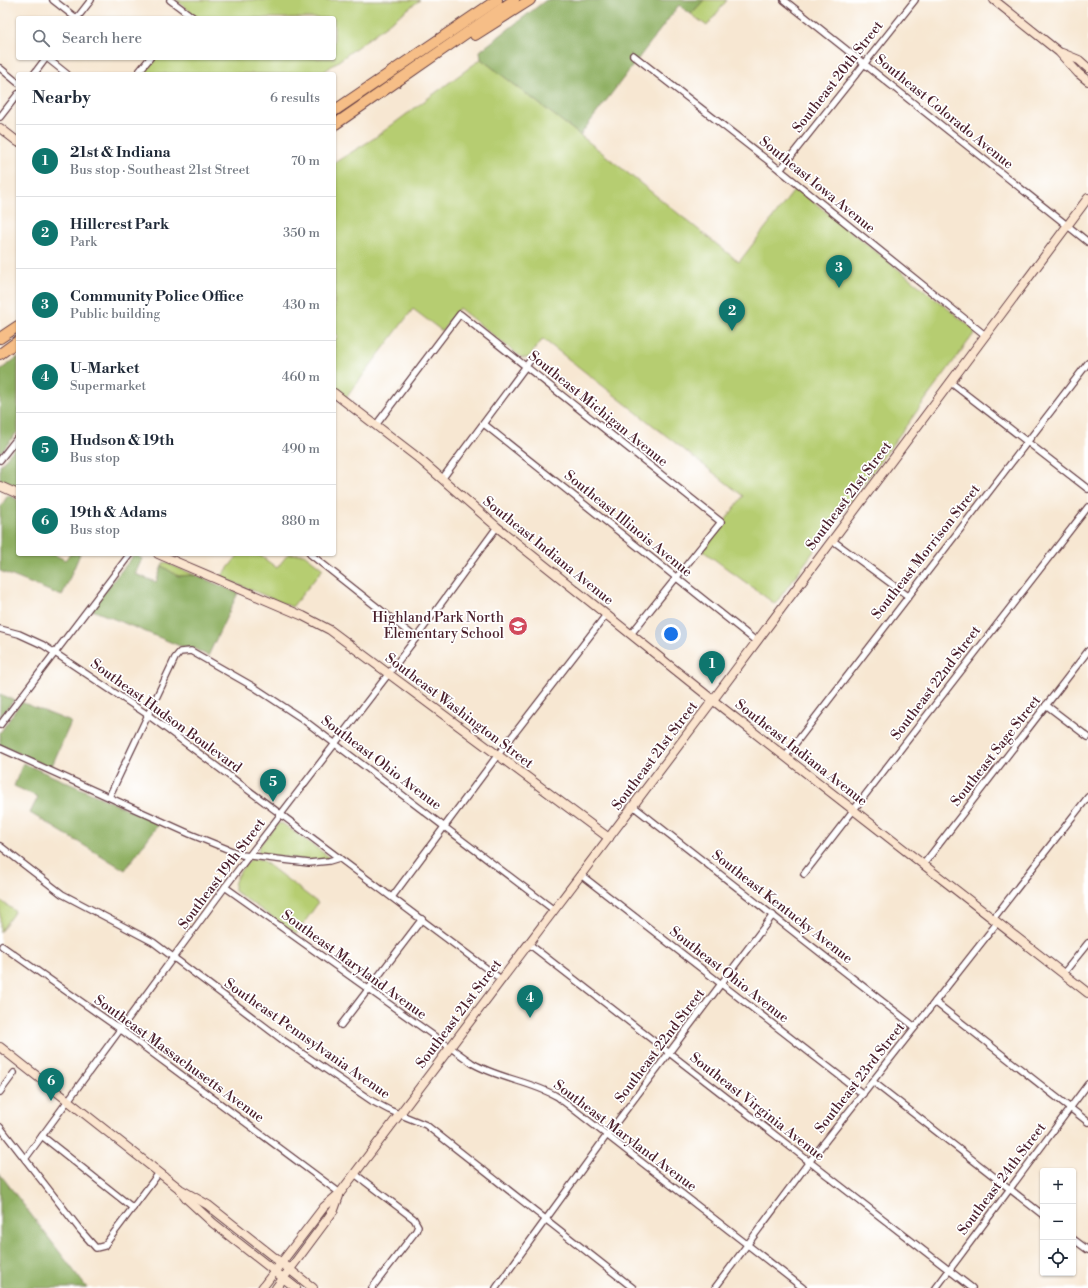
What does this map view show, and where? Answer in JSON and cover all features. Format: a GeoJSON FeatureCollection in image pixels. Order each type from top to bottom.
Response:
{"type":"FeatureCollection","features":[{"type":"Feature","properties":{"kind":"highway"},"geometry":{"type":"LineString","coordinates":[[336,110],[496,0]]}},
{"type":"Feature","properties":{"kind":"highway"},"geometry":{"type":"LineString","coordinates":[[336,124],[514,0]]}},
{"type":"Feature","properties":{"kind":"highway"},"geometry":{"type":"LineString","coordinates":[[385,91],[424,68],[530,0]]}},
{"type":"Feature","properties":{"kind":"highway"},"geometry":{"type":"LineString","coordinates":[[0,338],[16,327]]}},
{"type":"Feature","properties":{"kind":"highway"},"geometry":{"type":"LineString","coordinates":[[0,354],[16,342]]}},
{"type":"Feature","properties":{"kind":"main road"},"geometry":{"type":"LineString","coordinates":[[994,0],[1059,52],[1078,73],[1088,81]]}},
{"type":"Feature","properties":{"kind":"main road"},"geometry":{"type":"LineString","coordinates":[[1059,52],[1079,60],[1088,68]]}},
{"type":"Feature","properties":{"kind":"main road"},"geometry":{"type":"LineString","coordinates":[[0,128],[16,140]]}},
{"type":"Feature","properties":{"kind":"main road","name":"Southeast 21st Street"},"geometry":{"type":"LineString","coordinates":[[262,1288],[324,1207],[340,1193],[355,1174],[757,642],[1088,198]]}},
{"type":"Feature","properties":{"kind":"main road","name":"Southeast Indiana Avenue"},"geometry":{"type":"LineString","coordinates":[[336,394],[606,615],[785,757],[1088,993]]}},
{"type":"Feature","properties":{"kind":"main road"},"geometry":{"type":"LineString","coordinates":[[0,486],[16,493]]}},
{"type":"Feature","properties":{"kind":"main road","name":"Southeast Washington Street"},"geometry":{"type":"LineString","coordinates":[[163,556],[319,623],[609,838]]}},
{"type":"Feature","properties":{"kind":"main road"},"geometry":{"type":"LineString","coordinates":[[0,1046],[159,1173],[180,1189],[208,1205],[313,1288]]}},
{"type":"Feature","properties":{"kind":"main road"},"geometry":{"type":"LineString","coordinates":[[180,1189],[187,1199],[208,1219],[296,1288]]}},
{"type":"Feature","properties":{"kind":"main road","name":"Southeast 21st Street"},"geometry":{"type":"LineString","coordinates":[[276,1288],[334,1210],[340,1193]]}},
{"type":"Feature","properties":{"kind":"street"},"geometry":{"type":"LineString","coordinates":[[53,0],[73,16]]}},
{"type":"Feature","properties":{"kind":"street"},"geometry":{"type":"LineString","coordinates":[[78,16],[91,0]]}},
{"type":"Feature","properties":{"kind":"street"},"geometry":{"type":"LineString","coordinates":[[170,0],[191,16]]}},
{"type":"Feature","properties":{"kind":"street","name":"Southeast Colorado Avenue"},"geometry":{"type":"LineString","coordinates":[[784,0],[1088,242]]}},
{"type":"Feature","properties":{"kind":"street","name":"Southeast 20th Street"},"geometry":{"type":"LineString","coordinates":[[780,170],[914,0]]}},
{"type":"Feature","properties":{"kind":"street"},"geometry":{"type":"LineString","coordinates":[[183,16],[186,12]]}},
{"type":"Feature","properties":{"kind":"street","name":"Southeast Iowa Avenue"},"geometry":{"type":"LineString","coordinates":[[633,55],[780,170],[986,335]]}},
{"type":"Feature","properties":{"kind":"street"},"geometry":{"type":"LineString","coordinates":[[36,72],[44,60]]}},
{"type":"Feature","properties":{"kind":"street"},"geometry":{"type":"LineString","coordinates":[[49,60],[64,72]]}},
{"type":"Feature","properties":{"kind":"street"},"geometry":{"type":"LineString","coordinates":[[139,72],[148,60]]}},
{"type":"Feature","properties":{"kind":"street"},"geometry":{"type":"LineString","coordinates":[[0,68],[16,81]]}},
{"type":"Feature","properties":{"kind":"street"},"geometry":{"type":"LineString","coordinates":[[0,117],[16,97]]}},
{"type":"Feature","properties":{"kind":"street","name":"Southeast Michigan Avenue"},"geometry":{"type":"LineString","coordinates":[[376,425],[460,314],[720,522],[676,578]]}},
{"type":"Feature","properties":{"kind":"street"},"geometry":{"type":"LineString","coordinates":[[442,479],[532,358]]}},
{"type":"Feature","properties":{"kind":"street","name":"Southeast Morrison Street"},"geometry":{"type":"LineString","coordinates":[[785,757],[1088,363]]}},
{"type":"Feature","properties":{"kind":"street"},"geometry":{"type":"LineString","coordinates":[[950,382],[1088,489]]}},
{"type":"Feature","properties":{"kind":"street","name":"Southeast Illinois Avenue"},"geometry":{"type":"LineString","coordinates":[[484,424],[757,642]]}},
{"type":"Feature","properties":{"kind":"street"},"geometry":{"type":"LineString","coordinates":[[0,460],[16,440]]}},
{"type":"Feature","properties":{"kind":"street","name":"Southeast 22nd Street"},"geometry":{"type":"LineString","coordinates":[[804,874],[1088,507]]}},
{"type":"Feature","properties":{"kind":"street","name":"Southeast 19th Street"},"geometry":{"type":"LineString","coordinates":[[25,1159],[225,887],[416,638],[497,527]]}},
{"type":"Feature","properties":{"kind":"street"},"geometry":{"type":"LineString","coordinates":[[832,540],[908,596]]}},
{"type":"Feature","properties":{"kind":"street"},"geometry":{"type":"LineString","coordinates":[[0,725],[128,556]]}},
{"type":"Feature","properties":{"kind":"street"},"geometry":{"type":"LineString","coordinates":[[313,556],[416,638]]}},
{"type":"Feature","properties":{"kind":"street"},"geometry":{"type":"LineString","coordinates":[[631,634],[676,578]]}},
{"type":"Feature","properties":{"kind":"street"},"geometry":{"type":"LineString","coordinates":[[392,897],[497,756],[606,615]]}},
{"type":"Feature","properties":{"kind":"street","name":"Southeast Hudson Boulevard"},"geometry":{"type":"LineString","coordinates":[[0,629],[31,639],[55,653],[148,715],[502,980]]}},
{"type":"Feature","properties":{"kind":"street","name":"Southeast Ohio Avenue"},"geometry":{"type":"LineString","coordinates":[[148,715],[175,658],[184,651],[191,651],[254,687],[301,718],[554,910]]}},
{"type":"Feature","properties":{"kind":"street","name":"Southeast Sage Street"},"geometry":{"type":"LineString","coordinates":[[923,865],[1088,651]]}},
{"type":"Feature","properties":{"kind":"street"},"geometry":{"type":"LineString","coordinates":[[1046,705],[1088,737]]}},
{"type":"Feature","properties":{"kind":"street"},"geometry":{"type":"LineString","coordinates":[[109,797],[148,715]]}},
{"type":"Feature","properties":{"kind":"street"},"geometry":{"type":"LineString","coordinates":[[0,748],[190,834],[242,855],[309,862],[329,861],[339,858]]}},
{"type":"Feature","properties":{"kind":"street","name":"Southeast 23rd Street"},"geometry":{"type":"LineString","coordinates":[[715,1288],[809,1162],[935,1002],[1088,797]]}},
{"type":"Feature","properties":{"kind":"street","name":"Southeast Kentucky Avenue"},"geometry":{"type":"LineString","coordinates":[[633,806],[915,1027]]}},
{"type":"Feature","properties":{"kind":"street","name":"Southeast Pennsylvania Avenue"},"geometry":{"type":"LineString","coordinates":[[0,846],[62,894],[134,930],[304,1054],[372,1100],[389,1110],[426,1125],[633,1288]]}},
{"type":"Feature","properties":{"kind":"street","name":"Southeast Ohio Avenue"},"geometry":{"type":"LineString","coordinates":[[581,875],[863,1094]]}},
{"type":"Feature","properties":{"kind":"street","name":"Southeast Maryland Avenue"},"geometry":{"type":"LineString","coordinates":[[225,887],[368,990],[483,1070],[547,1090],[565,1102],[803,1288]]}},
{"type":"Feature","properties":{"kind":"street","name":"Southeast 22nd Street"},"geometry":{"type":"LineString","coordinates":[[496,1288],[607,1135],[774,915]]}},
{"type":"Feature","properties":{"kind":"street"},"geometry":{"type":"LineString","coordinates":[[340,1025],[422,920]]}},
{"type":"Feature","properties":{"kind":"street"},"geometry":{"type":"LineString","coordinates":[[1063,974],[1088,943]]}},
{"type":"Feature","properties":{"kind":"street","name":"Southeast Virginia Avenue"},"geometry":{"type":"LineString","coordinates":[[529,944],[972,1288]]}},
{"type":"Feature","properties":{"kind":"street","name":"Southeast Massachusetts Avenue"},"geometry":{"type":"LineString","coordinates":[[2,946],[120,1029],[340,1193]]}},
{"type":"Feature","properties":{"kind":"street"},"geometry":{"type":"LineString","coordinates":[[935,1002],[1088,1122]]}},
{"type":"Feature","properties":{"kind":"street"},"geometry":{"type":"LineString","coordinates":[[0,1092],[14,1073]]}},
{"type":"Feature","properties":{"kind":"street"},"geometry":{"type":"LineString","coordinates":[[872,1081],[1040,1213]]}},
{"type":"Feature","properties":{"kind":"street","name":"Southeast 24th Street"},"geometry":{"type":"LineString","coordinates":[[936,1288],[1088,1084]]}},
{"type":"Feature","properties":{"kind":"street"},"geometry":{"type":"LineString","coordinates":[[0,1127],[94,1246],[102,1248],[159,1173]]}},
{"type":"Feature","properties":{"kind":"street"},"geometry":{"type":"LineString","coordinates":[[42,1136],[133,1208]]}},
{"type":"Feature","properties":{"kind":"street"},"geometry":{"type":"LineString","coordinates":[[355,1174],[414,1219],[418,1226],[416,1231],[372,1288]]}},
{"type":"Feature","properties":{"kind":"street"},"geometry":{"type":"LineString","coordinates":[[1074,1240],[1088,1250]]}},
{"type":"Feature","properties":{"kind":"green space"},"geometry":{"type":"Polygon","coordinates":[[[176,0],[420,0],[324,72],[144,72],[153,60],[336,60],[336,16],[188,16],[191,12],[176,0]]]}},
{"type":"Feature","properties":{"kind":"green space"},"geometry":{"type":"Polygon","coordinates":[[[546,0],[704,0],[691,14],[679,5],[580,135],[481,59],[480,51],[546,0]]]}},
{"type":"Feature","properties":{"kind":"green space"},"geometry":{"type":"Polygon","coordinates":[[[704,0],[727,0],[707,26],[691,14],[704,0]]]}},
{"type":"Feature","properties":{"kind":"green space"},"geometry":{"type":"Polygon","coordinates":[[[481,59],[580,135],[739,262],[796,188],[976,331],[775,604],[703,551],[743,496],[543,339],[528,358],[522,358],[459,308],[442,331],[413,309],[346,398],[336,390],[336,338],[338,336],[336,334],[336,162],[373,139],[481,59]]]}},
{"type":"Feature","properties":{"kind":"green space"},"geometry":{"type":"Polygon","coordinates":[[[16,358],[16,434],[0,454],[0,370],[16,358]]]}},
{"type":"Feature","properties":{"kind":"green space"},"geometry":{"type":"Polygon","coordinates":[[[16,446],[16,489],[0,483],[0,466],[16,446]]]}},
{"type":"Feature","properties":{"kind":"green space"},"geometry":{"type":"Polygon","coordinates":[[[8,495],[16,499],[16,556],[57,556],[65,560],[68,556],[79,556],[62,596],[0,571],[0,508],[8,495]]]}},
{"type":"Feature","properties":{"kind":"green space"},"geometry":{"type":"Polygon","coordinates":[[[133,556],[138,556],[142,559],[135,574],[156,582],[162,566],[178,576],[195,575],[238,593],[208,656],[195,649],[180,646],[90,609],[133,556]]]}},
{"type":"Feature","properties":{"kind":"green space"},"geometry":{"type":"Polygon","coordinates":[[[237,556],[261,556],[277,568],[286,556],[307,556],[323,569],[292,607],[221,577],[237,556]]]}},
{"type":"Feature","properties":{"kind":"green space"},"geometry":{"type":"Polygon","coordinates":[[[164,562],[195,575],[178,576],[162,566],[164,562]]]}},
{"type":"Feature","properties":{"kind":"green space"},"geometry":{"type":"Polygon","coordinates":[[[0,694],[14,700],[0,717],[0,694]]]}},
{"type":"Feature","properties":{"kind":"green space"},"geometry":{"type":"Polygon","coordinates":[[[21,702],[71,722],[51,768],[0,745],[0,733],[21,702]]]}},
{"type":"Feature","properties":{"kind":"green space"},"geometry":{"type":"Polygon","coordinates":[[[23,763],[156,822],[157,826],[125,870],[30,813],[38,797],[14,786],[23,763]]]}},
{"type":"Feature","properties":{"kind":"green space"},"geometry":{"type":"Polygon","coordinates":[[[282,823],[329,857],[329,859],[306,860],[258,853],[259,846],[278,824],[282,823]]]}},
{"type":"Feature","properties":{"kind":"green space"},"geometry":{"type":"Polygon","coordinates":[[[253,858],[262,860],[318,903],[296,934],[236,892],[234,883],[240,871],[253,858]]]}},
{"type":"Feature","properties":{"kind":"green space"},"geometry":{"type":"Polygon","coordinates":[[[0,900],[15,911],[0,932],[0,900]]]}},
{"type":"Feature","properties":{"kind":"green space"},"geometry":{"type":"Polygon","coordinates":[[[0,1174],[87,1288],[0,1288],[0,1174]]]}},
{"type":"Feature","properties":{"kind":"place","name":"Community Police Office"},"geometry":{"type":"Point","coordinates":[839,288]}},
{"type":"Feature","properties":{"kind":"place","name":"Hillcrest Park"},"geometry":{"type":"Point","coordinates":[732,331]}},
{"type":"Feature","properties":{"kind":"place","name":"Highland Park North Elementary School"},"geometry":{"type":"Point","coordinates":[518,626]}},
{"type":"Feature","properties":{"kind":"place","name":"21st & Indiana"},"geometry":{"type":"Point","coordinates":[712,684]}},
{"type":"Feature","properties":{"kind":"place","name":"Hudson & 19th"},"geometry":{"type":"Point","coordinates":[273,802]}},
{"type":"Feature","properties":{"kind":"place","name":"U-Market"},"geometry":{"type":"Point","coordinates":[530,1018]}},
{"type":"Feature","properties":{"kind":"place","name":"19th & Adams"},"geometry":{"type":"Point","coordinates":[51,1101]}}]}
